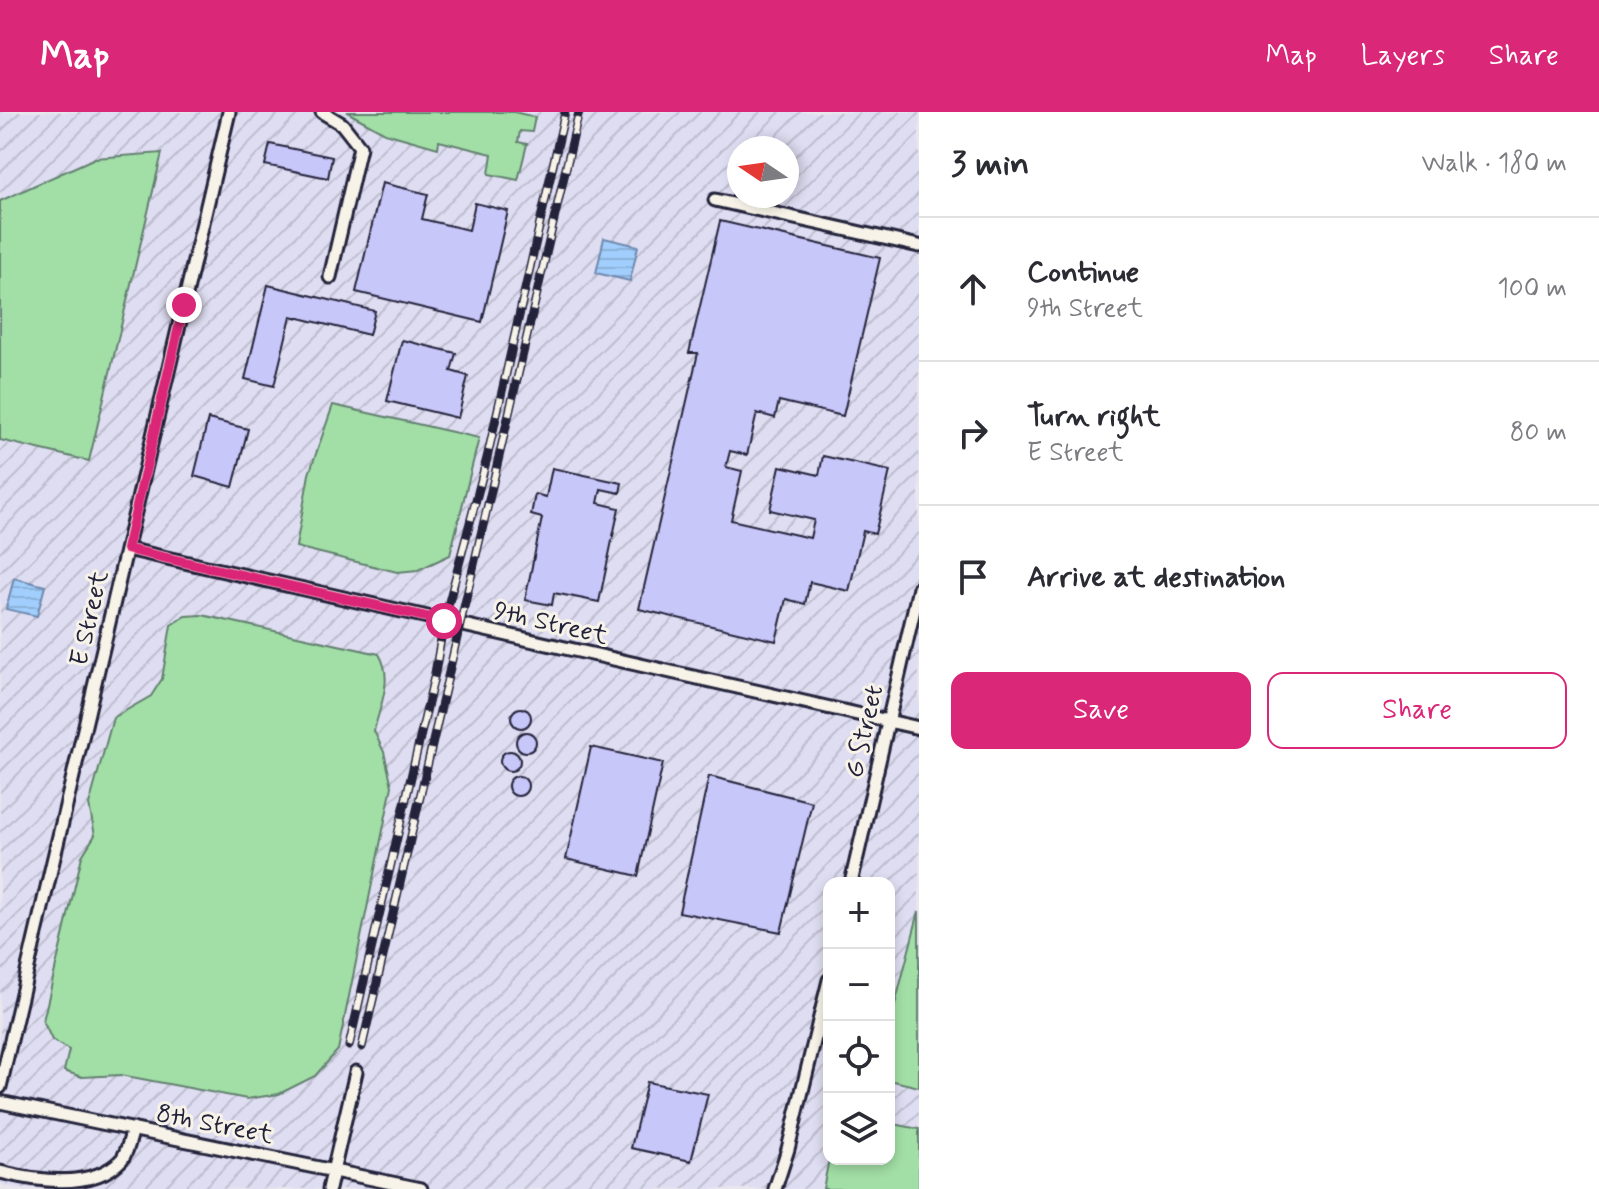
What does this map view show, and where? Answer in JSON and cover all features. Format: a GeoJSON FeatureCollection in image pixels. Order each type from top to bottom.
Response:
{"type":"FeatureCollection","features":[{"type":"Feature","properties":{"kind":"lane","name":"E Street"},"geometry":{"type":"LineString","coordinates":[[0,1087],[229,112]]}},
{"type":"Feature","properties":{"kind":"lane"},"geometry":{"type":"LineString","coordinates":[[322,112],[342,124],[360,147],[330,277]]}},
{"type":"Feature","properties":{"kind":"lane"},"geometry":{"type":"LineString","coordinates":[[715,200],[919,246]]}},
{"type":"Feature","properties":{"kind":"lane","name":"9th Street"},"geometry":{"type":"LineString","coordinates":[[127,549],[919,728]]}},
{"type":"Feature","properties":{"kind":"lane","name":"G Street"},"geometry":{"type":"LineString","coordinates":[[852,877],[919,588]]}},
{"type":"Feature","properties":{"kind":"lane"},"geometry":{"type":"LineString","coordinates":[[775,1189],[788,1149],[823,1005]]}},
{"type":"Feature","properties":{"kind":"lane"},"geometry":{"type":"LineString","coordinates":[[329,1189],[356,1072]]}},
{"type":"Feature","properties":{"kind":"lane","name":"8th Street"},"geometry":{"type":"LineString","coordinates":[[0,1102],[421,1189]]}},
{"type":"Feature","properties":{"kind":"lane"},"geometry":{"type":"LineString","coordinates":[[0,1172],[83,1187],[103,1179],[123,1159],[133,1129]]}},
{"type":"Feature","properties":{"kind":"shaded area"},"geometry":{"type":"Polygon","coordinates":[[[0,112],[919,112],[919,1189],[19,1189],[0,1184],[0,112]]]}},
{"type":"Feature","properties":{"kind":"green space"},"geometry":{"type":"Polygon","coordinates":[[[347,112],[514,112],[535,117],[532,132],[520,131],[518,142],[527,144],[518,180],[489,174],[492,154],[439,141],[438,148],[385,133],[347,112]]]}},
{"type":"Feature","properties":{"kind":"green space"},"geometry":{"type":"Polygon","coordinates":[[[162,153],[89,461],[0,440],[0,201],[95,158],[162,153]]]}},
{"type":"Feature","properties":{"kind":"green space"},"geometry":{"type":"Polygon","coordinates":[[[333,405],[479,438],[450,555],[418,570],[397,572],[296,547],[309,474],[333,405]]]}},
{"type":"Feature","properties":{"kind":"green space"},"geometry":{"type":"Polygon","coordinates":[[[202,615],[379,654],[386,682],[374,731],[384,752],[392,786],[338,1050],[315,1076],[279,1094],[247,1099],[121,1075],[82,1077],[64,1071],[69,1050],[52,1040],[43,1021],[82,856],[95,835],[89,805],[113,718],[151,696],[162,679],[171,625],[185,616],[202,615]]]}},
{"type":"Feature","properties":{"kind":"green space"},"geometry":{"type":"Polygon","coordinates":[[[919,911],[919,1087],[895,1081],[895,1005],[919,911]]]}},
{"type":"Feature","properties":{"kind":"green space"},"geometry":{"type":"Polygon","coordinates":[[[895,1124],[919,1129],[919,1189],[823,1189],[828,1165],[895,1165],[895,1124]]]}},
{"type":"Feature","properties":{"kind":"water"},"geometry":{"type":"Polygon","coordinates":[[[604,238],[638,246],[630,281],[596,273],[604,238]]]}},
{"type":"Feature","properties":{"kind":"water"},"geometry":{"type":"Polygon","coordinates":[[[14,578],[45,586],[37,616],[6,609],[14,578]]]}},
{"type":"Feature","properties":{"kind":"building"},"geometry":{"type":"Polygon","coordinates":[[[270,144],[332,157],[328,178],[265,165],[270,144]]]}},
{"type":"Feature","properties":{"kind":"building"},"geometry":{"type":"Polygon","coordinates":[[[382,183],[428,194],[422,219],[469,230],[475,203],[508,211],[482,322],[356,292],[382,183]]]}},
{"type":"Feature","properties":{"kind":"building"},"geometry":{"type":"Polygon","coordinates":[[[720,221],[880,258],[843,416],[779,401],[775,418],[757,413],[747,455],[730,451],[726,467],[742,471],[731,520],[810,538],[814,520],[770,510],[780,466],[819,475],[823,456],[890,471],[875,534],[863,531],[849,591],[810,582],[805,604],[786,599],[776,641],[639,609],[698,353],[689,353],[720,221]]]}},
{"type":"Feature","properties":{"kind":"building"},"geometry":{"type":"Polygon","coordinates":[[[268,285],[375,311],[369,335],[291,316],[274,386],[245,379],[268,285]]]}},
{"type":"Feature","properties":{"kind":"building"},"geometry":{"type":"Polygon","coordinates":[[[402,340],[456,353],[451,371],[468,376],[458,418],[387,401],[402,340]]]}},
{"type":"Feature","properties":{"kind":"building"},"geometry":{"type":"Polygon","coordinates":[[[208,419],[248,429],[233,487],[194,476],[208,419]]]}},
{"type":"Feature","properties":{"kind":"building"},"geometry":{"type":"Polygon","coordinates":[[[552,468],[622,483],[620,493],[601,489],[598,503],[619,508],[599,602],[554,593],[552,605],[525,600],[542,518],[531,515],[535,494],[546,497],[552,468]]]}},
{"type":"Feature","properties":{"kind":"building"},"geometry":{"type":"Polygon","coordinates":[[[517,708],[525,708],[531,718],[525,728],[517,728],[511,722],[511,714],[517,708]]]}},
{"type":"Feature","properties":{"kind":"building"},"geometry":{"type":"Polygon","coordinates":[[[522,732],[530,732],[536,742],[530,752],[522,752],[516,746],[516,738],[522,732]]]}},
{"type":"Feature","properties":{"kind":"building"},"geometry":{"type":"Polygon","coordinates":[[[591,747],[663,763],[638,876],[566,859],[591,747]]]}},
{"type":"Feature","properties":{"kind":"building"},"geometry":{"type":"Polygon","coordinates":[[[506,751],[514,751],[520,761],[514,771],[506,771],[500,765],[500,757],[506,751]]]}},
{"type":"Feature","properties":{"kind":"building"},"geometry":{"type":"Polygon","coordinates":[[[514,776],[522,776],[528,786],[522,796],[514,796],[508,790],[508,782],[514,776]]]}},
{"type":"Feature","properties":{"kind":"building"},"geometry":{"type":"Polygon","coordinates":[[[709,776],[812,802],[781,932],[679,912],[709,776]]]}},
{"type":"Feature","properties":{"kind":"building"},"geometry":{"type":"Polygon","coordinates":[[[647,1082],[708,1094],[691,1161],[631,1148],[647,1082]]]}},
{"type":"Feature","properties":{"kind":"railway"},"geometry":{"type":"LineString","coordinates":[[349,1046],[435,673],[444,621],[487,458],[565,112]]}},
{"type":"Feature","properties":{"kind":"railway"},"geometry":{"type":"LineString","coordinates":[[362,1047],[579,112]]}},
{"type":"Feature","properties":{"kind":"route"},"geometry":{"type":"LineString","coordinates":[[184,305],[127,549],[444,621]]}}]}
